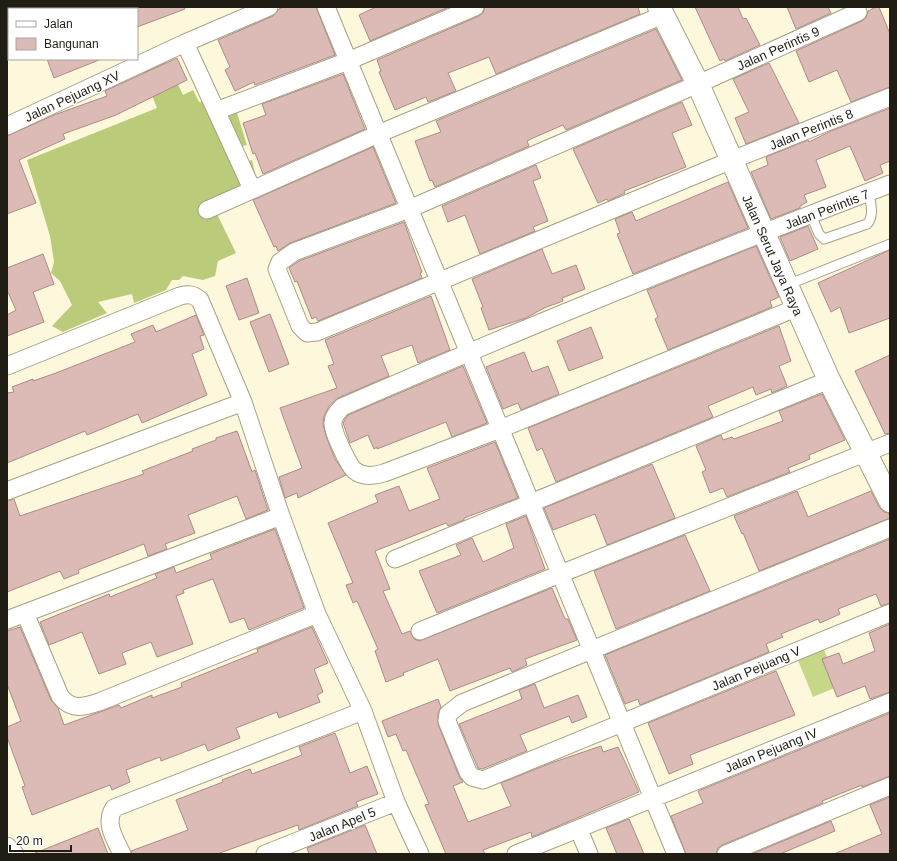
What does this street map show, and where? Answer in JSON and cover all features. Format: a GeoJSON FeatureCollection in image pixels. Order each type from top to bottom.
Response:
{"type":"FeatureCollection","features":[{"type":"Feature","properties":{"kind":"street","name":"Jalan Pejuang XV"},"geometry":{"type":"LineString","coordinates":[[7,126],[185,43],[269,7]]}},
{"type":"Feature","properties":{"kind":"street"},"geometry":{"type":"LineString","coordinates":[[326,7],[676,854]]}},
{"type":"Feature","properties":{"kind":"street"},"geometry":{"type":"LineString","coordinates":[[216,111],[348,61],[476,7]]}},
{"type":"Feature","properties":{"kind":"street"},"geometry":{"type":"LineString","coordinates":[[206,210],[661,11]]}},
{"type":"Feature","properties":{"kind":"street","name":"Jalan Serut Jaya Raya"},"geometry":{"type":"LineString","coordinates":[[661,11],[698,84],[829,380],[890,501]]}},
{"type":"Feature","properties":{"kind":"street","name":"Jalan Perintis 9"},"geometry":{"type":"LineString","coordinates":[[439,281],[312,333],[307,333],[300,326],[277,269],[280,262],[286,256],[294,252],[409,209],[698,84],[858,12]]}},
{"type":"Feature","properties":{"kind":"street"},"geometry":{"type":"LineString","coordinates":[[185,43],[252,189]]}},
{"type":"Feature","properties":{"kind":"street","name":"Jalan Perintis 8"},"geometry":{"type":"LineString","coordinates":[[439,281],[732,160],[890,97]]}},
{"type":"Feature","properties":{"kind":"street","name":"Jalan Perintis 7"},"geometry":{"type":"LineString","coordinates":[[796,308],[500,429],[375,476],[364,475],[355,470],[349,463],[334,430],[333,423],[335,415],[342,407],[468,352],[763,233],[890,184]]}},
{"type":"Feature","properties":{"kind":"street"},"geometry":{"type":"LineString","coordinates":[[7,366],[180,296],[189,294],[195,296],[203,305],[243,402],[281,516],[317,614],[363,711],[396,802],[420,854]]}},
{"type":"Feature","properties":{"kind":"street"},"geometry":{"type":"LineString","coordinates":[[396,559],[829,380]]}},
{"type":"Feature","properties":{"kind":"street"},"geometry":{"type":"LineString","coordinates":[[7,491],[243,402]]}},
{"type":"Feature","properties":{"kind":"street"},"geometry":{"type":"LineString","coordinates":[[420,631],[890,443]]}},
{"type":"Feature","properties":{"kind":"street"},"geometry":{"type":"LineString","coordinates":[[7,620],[281,516]]}},
{"type":"Feature","properties":{"kind":"street"},"geometry":{"type":"LineString","coordinates":[[592,650],[890,528]]}},
{"type":"Feature","properties":{"kind":"street"},"geometry":{"type":"LineString","coordinates":[[25,613],[60,696],[65,702],[76,707],[84,707],[99,702],[317,614]]}},
{"type":"Feature","properties":{"kind":"street","name":"Jalan Pejuang V"},"geometry":{"type":"LineString","coordinates":[[592,650],[462,703],[451,710],[448,714],[447,721],[468,772],[477,780],[490,778],[890,613]]}},
{"type":"Feature","properties":{"kind":"street","name":"Jalan Pejuang IV"},"geometry":{"type":"LineString","coordinates":[[516,854],[579,830],[653,798],[890,702]]}},
{"type":"Feature","properties":{"kind":"street"},"geometry":{"type":"LineString","coordinates":[[122,854],[109,821],[110,814],[114,808],[363,711]]}},
{"type":"Feature","properties":{"kind":"street"},"geometry":{"type":"LineString","coordinates":[[726,854],[890,786]]}},
{"type":"Feature","properties":{"kind":"street","name":"Jalan Apel 5"},"geometry":{"type":"LineString","coordinates":[[265,854],[396,802]]}},
{"type":"Feature","properties":{"kind":"street"},"geometry":{"type":"LineString","coordinates":[[579,830],[589,854]]}},
{"type":"Feature","properties":{"kind":"street"},"geometry":{"type":"LineString","coordinates":[[7,846],[15,854]]}},
{"type":"Feature","properties":{"kind":"lane"},"geometry":{"type":"LineString","coordinates":[[811,215],[819,234],[824,239],[867,224],[872,213],[869,192]]}},
{"type":"Feature","properties":{"kind":"lane"},"geometry":{"type":"LineString","coordinates":[[787,285],[890,244]]}},
{"type":"Feature","properties":{"kind":"green space"},"geometry":{"type":"Polygon","coordinates":[[[164,55],[183,95],[193,90],[199,102],[221,101],[232,97],[247,145],[233,148],[242,163],[252,160],[255,173],[242,186],[230,190],[222,202],[217,214],[236,253],[218,261],[215,276],[203,280],[183,276],[179,280],[172,280],[166,290],[134,303],[132,294],[98,302],[107,313],[63,332],[52,326],[72,305],[60,281],[51,273],[54,262],[50,236],[27,160],[157,108],[140,65],[164,55]]]}},
{"type":"Feature","properties":{"kind":"green space"},"geometry":{"type":"Polygon","coordinates":[[[821,642],[839,686],[813,697],[795,653],[821,642]]]}},
{"type":"Feature","properties":{"kind":"building"},"geometry":{"type":"Polygon","coordinates":[[[184,7],[185,9],[138,27],[137,8],[184,7]]]}},
{"type":"Feature","properties":{"kind":"building"},"geometry":{"type":"Polygon","coordinates":[[[284,7],[316,7],[335,55],[255,85],[254,82],[235,91],[225,70],[230,67],[218,40],[273,16],[279,9],[284,7]]]}},
{"type":"Feature","properties":{"kind":"building"},"geometry":{"type":"Polygon","coordinates":[[[376,7],[449,7],[370,41],[359,15],[376,7]]]}},
{"type":"Feature","properties":{"kind":"building"},"geometry":{"type":"Polygon","coordinates":[[[485,7],[638,7],[640,14],[496,74],[489,57],[448,73],[456,91],[428,102],[426,97],[395,110],[379,72],[381,71],[377,60],[479,16],[483,13],[485,7]]]}},
{"type":"Feature","properties":{"kind":"building"},"geometry":{"type":"Polygon","coordinates":[[[695,7],[738,7],[743,19],[746,18],[760,45],[725,61],[724,59],[720,61],[695,7]]]}},
{"type":"Feature","properties":{"kind":"building"},"geometry":{"type":"Polygon","coordinates":[[[787,7],[828,7],[831,13],[796,29],[787,7]]]}},
{"type":"Feature","properties":{"kind":"building"},"geometry":{"type":"Polygon","coordinates":[[[879,7],[890,34],[890,87],[851,102],[837,70],[809,82],[796,51],[862,21],[866,18],[868,11],[879,7]]]}},
{"type":"Feature","properties":{"kind":"building"},"geometry":{"type":"Polygon","coordinates":[[[656,29],[682,80],[566,130],[563,125],[527,141],[529,146],[435,187],[432,180],[430,181],[415,141],[441,132],[436,121],[656,29]]]}},
{"type":"Feature","properties":{"kind":"building"},"geometry":{"type":"Polygon","coordinates":[[[177,58],[187,80],[116,115],[63,134],[65,139],[19,160],[36,203],[7,214],[7,136],[54,115],[107,96],[105,91],[177,58]]]}},
{"type":"Feature","properties":{"kind":"building"},"geometry":{"type":"Polygon","coordinates":[[[47,60],[99,60],[54,78],[47,60]]]}},
{"type":"Feature","properties":{"kind":"building"},"geometry":{"type":"Polygon","coordinates":[[[769,63],[799,123],[746,144],[735,118],[749,112],[733,79],[769,63]]]}},
{"type":"Feature","properties":{"kind":"building"},"geometry":{"type":"Polygon","coordinates":[[[343,74],[365,129],[263,174],[255,153],[253,154],[243,123],[266,115],[262,104],[343,74]]]}},
{"type":"Feature","properties":{"kind":"building"},"geometry":{"type":"Polygon","coordinates":[[[682,102],[692,125],[672,133],[686,167],[624,191],[625,193],[608,201],[607,199],[598,203],[573,149],[682,102]]]}},
{"type":"Feature","properties":{"kind":"building"},"geometry":{"type":"Polygon","coordinates":[[[890,108],[890,161],[880,165],[883,173],[865,181],[850,146],[816,160],[826,187],[804,195],[807,202],[800,206],[800,208],[771,219],[751,172],[768,165],[766,157],[808,140],[809,142],[831,131],[890,108]]]}},
{"type":"Feature","properties":{"kind":"building"},"geometry":{"type":"Polygon","coordinates":[[[373,147],[396,203],[290,243],[278,251],[276,246],[274,247],[253,200],[373,147]]]}},
{"type":"Feature","properties":{"kind":"building"},"geometry":{"type":"Polygon","coordinates":[[[536,165],[541,178],[533,181],[548,221],[533,227],[535,231],[480,254],[465,215],[448,222],[442,206],[536,165]]]}},
{"type":"Feature","properties":{"kind":"building"},"geometry":{"type":"Polygon","coordinates":[[[728,182],[748,228],[633,274],[617,234],[620,233],[615,219],[632,212],[636,221],[728,182]]]}},
{"type":"Feature","properties":{"kind":"building"},"geometry":{"type":"Polygon","coordinates":[[[404,222],[422,272],[420,273],[422,278],[318,321],[316,317],[312,319],[297,281],[295,282],[289,268],[299,261],[404,222]]]}},
{"type":"Feature","properties":{"kind":"building"},"geometry":{"type":"Polygon","coordinates":[[[808,226],[818,249],[790,261],[780,237],[808,226]]]}},
{"type":"Feature","properties":{"kind":"building"},"geometry":{"type":"Polygon","coordinates":[[[756,246],[779,297],[770,301],[772,307],[668,350],[655,319],[658,317],[647,290],[756,246]]]}},
{"type":"Feature","properties":{"kind":"building"},"geometry":{"type":"Polygon","coordinates":[[[542,249],[552,274],[576,265],[585,289],[562,298],[563,301],[544,308],[526,318],[489,330],[481,308],[483,307],[472,279],[542,249]]]}},
{"type":"Feature","properties":{"kind":"building"},"geometry":{"type":"Polygon","coordinates":[[[890,250],[890,318],[849,333],[840,307],[831,312],[818,283],[890,250]]]}},
{"type":"Feature","properties":{"kind":"building"},"geometry":{"type":"Polygon","coordinates":[[[43,254],[54,284],[33,292],[44,322],[7,336],[7,315],[16,310],[7,290],[7,268],[43,254]]]}},
{"type":"Feature","properties":{"kind":"building"},"geometry":{"type":"Polygon","coordinates":[[[247,278],[259,313],[239,320],[226,286],[247,278]]]}},
{"type":"Feature","properties":{"kind":"building"},"geometry":{"type":"Polygon","coordinates":[[[431,296],[450,350],[418,363],[412,345],[381,356],[389,376],[338,398],[329,406],[324,416],[323,424],[326,436],[335,459],[346,475],[298,498],[297,493],[285,498],[279,477],[302,468],[280,408],[337,388],[328,366],[334,364],[325,340],[431,296]]]}},
{"type":"Feature","properties":{"kind":"building"},"geometry":{"type":"Polygon","coordinates":[[[270,314],[289,364],[269,372],[250,322],[270,314]]]}},
{"type":"Feature","properties":{"kind":"building"},"geometry":{"type":"Polygon","coordinates":[[[196,315],[204,335],[200,336],[204,349],[192,354],[207,395],[142,423],[138,414],[87,435],[85,431],[7,463],[7,393],[14,392],[12,387],[33,379],[33,381],[56,373],[135,342],[131,334],[153,325],[156,332],[196,315]]]}},
{"type":"Feature","properties":{"kind":"building"},"geometry":{"type":"Polygon","coordinates":[[[779,326],[791,361],[779,366],[787,386],[772,393],[771,389],[756,395],[753,387],[708,406],[713,417],[556,482],[542,448],[537,451],[528,428],[779,326]]]}},
{"type":"Feature","properties":{"kind":"building"},"geometry":{"type":"Polygon","coordinates":[[[591,327],[603,358],[569,371],[557,341],[591,327]]]}},
{"type":"Feature","properties":{"kind":"building"},"geometry":{"type":"Polygon","coordinates":[[[524,352],[532,372],[548,366],[559,394],[521,410],[518,403],[503,409],[486,367],[524,352]]]}},
{"type":"Feature","properties":{"kind":"building"},"geometry":{"type":"Polygon","coordinates":[[[890,355],[890,433],[885,434],[855,371],[890,355]]]}},
{"type":"Feature","properties":{"kind":"building"},"geometry":{"type":"Polygon","coordinates":[[[463,366],[487,423],[452,437],[446,422],[377,449],[377,447],[374,449],[368,435],[350,443],[343,423],[348,415],[463,366]]]}},
{"type":"Feature","properties":{"kind":"building"},"geometry":{"type":"Polygon","coordinates":[[[822,394],[845,440],[809,455],[810,459],[788,468],[790,472],[727,497],[723,488],[710,493],[702,472],[706,470],[696,446],[721,435],[723,440],[732,437],[734,439],[783,421],[779,411],[822,394]]]}},
{"type":"Feature","properties":{"kind":"building"},"geometry":{"type":"Polygon","coordinates":[[[237,431],[252,472],[255,470],[268,510],[246,519],[237,496],[188,515],[195,533],[165,544],[167,549],[148,556],[144,544],[78,570],[79,573],[64,579],[60,571],[7,592],[7,501],[14,499],[20,516],[144,474],[142,471],[193,451],[192,449],[216,440],[216,438],[237,431]]]}},
{"type":"Feature","properties":{"kind":"building"},"geometry":{"type":"Polygon","coordinates":[[[495,442],[518,498],[464,518],[464,520],[448,526],[446,523],[375,551],[390,589],[383,591],[402,634],[410,631],[414,639],[419,641],[552,588],[565,619],[568,619],[577,640],[525,659],[527,665],[512,672],[510,668],[450,691],[438,659],[403,673],[404,675],[386,682],[375,651],[378,649],[357,601],[353,603],[346,585],[353,583],[328,523],[378,502],[375,495],[399,486],[409,511],[440,499],[427,468],[495,442]]]}},
{"type":"Feature","properties":{"kind":"building"},"geometry":{"type":"Polygon","coordinates":[[[652,464],[675,518],[607,545],[595,514],[553,530],[544,508],[652,464]]]}},
{"type":"Feature","properties":{"kind":"building"},"geometry":{"type":"Polygon","coordinates":[[[797,491],[808,517],[871,491],[879,507],[884,512],[889,513],[890,518],[759,571],[734,516],[797,491]]]}},
{"type":"Feature","properties":{"kind":"building"},"geometry":{"type":"Polygon","coordinates":[[[526,516],[545,569],[437,613],[419,571],[461,555],[456,545],[472,538],[483,562],[514,548],[506,524],[526,516]]]}},
{"type":"Feature","properties":{"kind":"building"},"geometry":{"type":"Polygon","coordinates":[[[275,529],[304,608],[249,630],[244,618],[230,623],[213,579],[183,590],[184,593],[176,596],[193,644],[157,657],[151,642],[122,653],[126,664],[99,674],[82,632],[49,645],[40,622],[109,594],[110,597],[157,578],[155,574],[174,567],[176,573],[212,559],[210,554],[275,529]]]}},
{"type":"Feature","properties":{"kind":"building"},"geometry":{"type":"Polygon","coordinates":[[[685,535],[710,591],[616,629],[594,571],[685,535]]]}},
{"type":"Feature","properties":{"kind":"building"},"geometry":{"type":"Polygon","coordinates":[[[890,539],[890,603],[881,606],[876,594],[838,609],[840,614],[820,623],[818,619],[781,634],[783,637],[766,644],[769,652],[640,705],[638,699],[625,704],[605,655],[890,539]]]}},
{"type":"Feature","properties":{"kind":"building"},"geometry":{"type":"Polygon","coordinates":[[[890,624],[890,692],[870,699],[865,686],[837,697],[822,659],[839,653],[843,664],[875,651],[869,633],[890,624]]]}},
{"type":"Feature","properties":{"kind":"building"},"geometry":{"type":"Polygon","coordinates":[[[20,627],[51,700],[58,708],[64,725],[119,705],[121,708],[152,695],[152,698],[182,687],[181,683],[258,652],[257,649],[312,627],[328,663],[314,669],[323,692],[317,695],[320,702],[279,718],[277,712],[236,728],[240,738],[208,751],[205,744],[161,761],[160,757],[126,770],[130,782],[112,790],[110,785],[32,815],[22,787],[25,786],[7,737],[7,727],[21,721],[7,684],[7,631],[20,627]]]}},
{"type":"Feature","properties":{"kind":"building"},"geometry":{"type":"Polygon","coordinates":[[[776,671],[795,715],[690,755],[693,764],[669,774],[648,723],[776,671]]]}},
{"type":"Feature","properties":{"kind":"building"},"geometry":{"type":"Polygon","coordinates":[[[535,684],[544,708],[578,695],[587,717],[572,723],[569,716],[520,735],[527,751],[482,769],[478,768],[459,724],[522,699],[519,690],[535,684]]]}},
{"type":"Feature","properties":{"kind":"building"},"geometry":{"type":"Polygon","coordinates":[[[438,699],[441,707],[438,713],[438,724],[459,776],[463,782],[453,786],[468,822],[511,806],[501,783],[551,763],[601,746],[603,752],[618,747],[639,792],[532,837],[531,832],[483,850],[485,854],[446,854],[425,805],[429,804],[406,750],[403,751],[396,734],[388,737],[382,721],[438,699]]]}},
{"type":"Feature","properties":{"kind":"building"},"geometry":{"type":"Polygon","coordinates":[[[890,713],[890,776],[862,787],[862,785],[822,801],[823,803],[722,845],[718,848],[716,854],[686,854],[671,816],[703,803],[698,791],[890,713]]]}},
{"type":"Feature","properties":{"kind":"building"},"geometry":{"type":"Polygon","coordinates":[[[335,733],[350,773],[367,766],[378,794],[356,802],[358,806],[299,830],[298,825],[217,854],[132,854],[131,851],[188,830],[176,800],[223,782],[222,780],[250,769],[252,774],[302,755],[299,747],[335,733]]]}},
{"type":"Feature","properties":{"kind":"building"},"geometry":{"type":"Polygon","coordinates":[[[890,797],[890,854],[834,854],[882,834],[870,805],[890,797]]]}},
{"type":"Feature","properties":{"kind":"building"},"geometry":{"type":"Polygon","coordinates":[[[629,819],[644,854],[617,854],[606,828],[629,819]]]}},
{"type":"Feature","properties":{"kind":"building"},"geometry":{"type":"Polygon","coordinates":[[[831,821],[835,831],[780,854],[752,854],[831,821]]]}},
{"type":"Feature","properties":{"kind":"building"},"geometry":{"type":"Polygon","coordinates":[[[365,825],[377,854],[309,854],[307,848],[365,825]]]}},
{"type":"Feature","properties":{"kind":"building"},"geometry":{"type":"Polygon","coordinates":[[[98,828],[108,854],[35,854],[35,853],[98,828]]]}}]}
